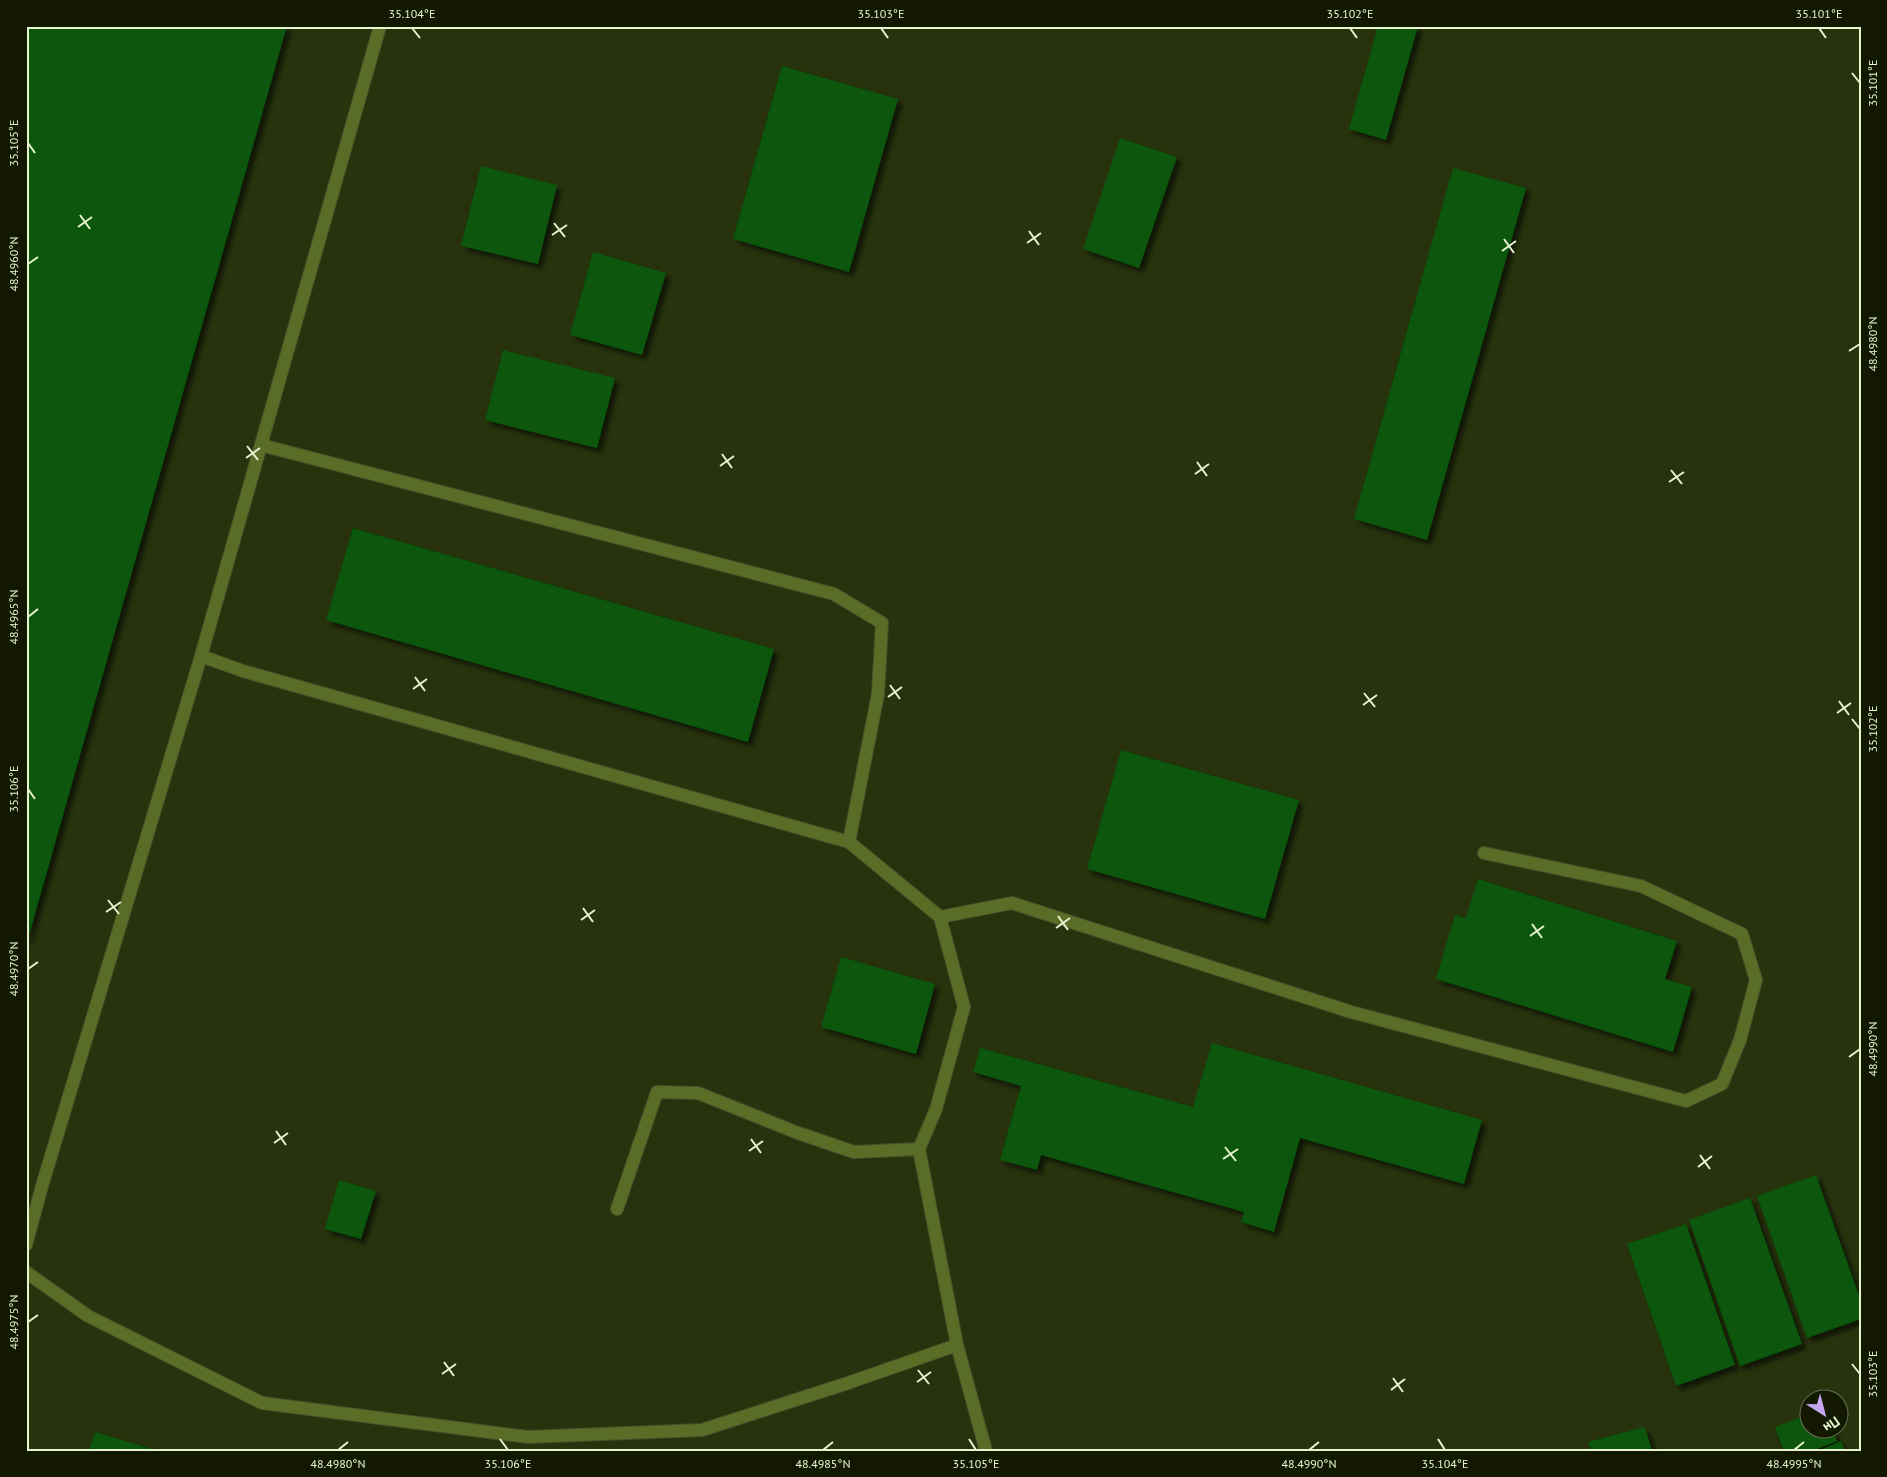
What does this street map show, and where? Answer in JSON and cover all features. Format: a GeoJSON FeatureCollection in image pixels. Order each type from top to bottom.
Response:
{"type":"FeatureCollection","features":[{"type":"Feature","properties":{"kind":"lane"},"geometry":{"type":"LineString","coordinates":[[26,1245],[201,656],[380,26]]}},
{"type":"Feature","properties":{"kind":"lane"},"geometry":{"type":"LineString","coordinates":[[261,445],[834,594],[882,623],[878,694],[849,842]]}},
{"type":"Feature","properties":{"kind":"lane"},"geometry":{"type":"LineString","coordinates":[[201,656],[252,674],[849,842],[940,917],[964,1007],[936,1109],[920,1149],[957,1345],[986,1451]]}},
{"type":"Feature","properties":{"kind":"lane"},"geometry":{"type":"LineString","coordinates":[[940,917],[1012,903],[1351,1012],[1686,1101],[1722,1084],[1740,1040],[1756,980],[1742,934],[1641,886],[1484,853]]}},
{"type":"Feature","properties":{"kind":"lane"},"geometry":{"type":"LineString","coordinates":[[617,1209],[658,1092],[698,1093],[798,1134],[854,1152],[920,1149]]}},
{"type":"Feature","properties":{"kind":"lane"},"geometry":{"type":"LineString","coordinates":[[26,1272],[88,1316],[262,1403],[528,1437],[702,1430],[845,1384],[957,1345]]}},
{"type":"Feature","properties":{"kind":"building"},"geometry":{"type":"Polygon","coordinates":[[[26,26],[287,26],[27,942],[26,942],[26,26]]]}},
{"type":"Feature","properties":{"kind":"building"},"geometry":{"type":"Polygon","coordinates":[[[1378,26],[1418,26],[1386,140],[1349,129],[1378,26]]]}},
{"type":"Feature","properties":{"kind":"building"},"geometry":{"type":"Polygon","coordinates":[[[782,66],[898,99],[849,272],[733,239],[782,66]]]}},
{"type":"Feature","properties":{"kind":"building"},"geometry":{"type":"Polygon","coordinates":[[[1120,138],[1177,157],[1139,268],[1083,249],[1120,138]]]}},
{"type":"Feature","properties":{"kind":"building"},"geometry":{"type":"Polygon","coordinates":[[[481,166],[557,185],[538,264],[461,246],[481,166]]]}},
{"type":"Feature","properties":{"kind":"building"},"geometry":{"type":"Polygon","coordinates":[[[1453,168],[1526,188],[1427,540],[1354,519],[1453,168]]]}},
{"type":"Feature","properties":{"kind":"building"},"geometry":{"type":"Polygon","coordinates":[[[593,252],[666,273],[642,355],[570,335],[593,252]]]}},
{"type":"Feature","properties":{"kind":"building"},"geometry":{"type":"Polygon","coordinates":[[[503,350],[615,378],[597,448],[485,420],[503,350]]]}},
{"type":"Feature","properties":{"kind":"building"},"geometry":{"type":"Polygon","coordinates":[[[353,528],[774,649],[748,742],[326,620],[353,528]]]}},
{"type":"Feature","properties":{"kind":"building"},"geometry":{"type":"Polygon","coordinates":[[[1121,750],[1299,800],[1265,919],[1087,869],[1121,750]]]}},
{"type":"Feature","properties":{"kind":"building"},"geometry":{"type":"Polygon","coordinates":[[[1478,879],[1677,941],[1665,979],[1692,987],[1673,1052],[1436,979],[1455,915],[1466,918],[1478,879]]]}},
{"type":"Feature","properties":{"kind":"building"},"geometry":{"type":"Polygon","coordinates":[[[841,957],[935,984],[916,1054],[821,1027],[841,957]]]}},
{"type":"Feature","properties":{"kind":"building"},"geometry":{"type":"Polygon","coordinates":[[[1212,1043],[1482,1120],[1464,1184],[1300,1138],[1274,1232],[1241,1222],[1244,1212],[1041,1155],[1037,1170],[1000,1160],[1021,1086],[973,1072],[980,1048],[1193,1107],[1212,1043]]]}},
{"type":"Feature","properties":{"kind":"building"},"geometry":{"type":"Polygon","coordinates":[[[1816,1175],[1861,1301],[1861,1319],[1807,1338],[1757,1196],[1816,1175]]]}},
{"type":"Feature","properties":{"kind":"building"},"geometry":{"type":"Polygon","coordinates":[[[339,1180],[376,1191],[361,1239],[325,1229],[339,1180]]]}},
{"type":"Feature","properties":{"kind":"building"},"geometry":{"type":"Polygon","coordinates":[[[1750,1198],[1802,1344],[1740,1366],[1689,1220],[1750,1198]]]}},
{"type":"Feature","properties":{"kind":"building"},"geometry":{"type":"Polygon","coordinates":[[[1686,1224],[1735,1365],[1676,1386],[1627,1244],[1686,1224]]]}},
{"type":"Feature","properties":{"kind":"building"},"geometry":{"type":"Polygon","coordinates":[[[1800,1418],[1800,1440],[1837,1441],[1812,1451],[1784,1451],[1775,1427],[1800,1418]]]}},
{"type":"Feature","properties":{"kind":"building"},"geometry":{"type":"Polygon","coordinates":[[[1645,1427],[1652,1451],[1591,1451],[1588,1442],[1645,1427]]]}},
{"type":"Feature","properties":{"kind":"building"},"geometry":{"type":"Polygon","coordinates":[[[95,1432],[156,1450],[156,1451],[89,1451],[95,1432]]]}},
{"type":"Feature","properties":{"kind":"building"},"geometry":{"type":"Polygon","coordinates":[[[1841,1441],[1845,1451],[1818,1451],[1841,1441]]]}}]}
